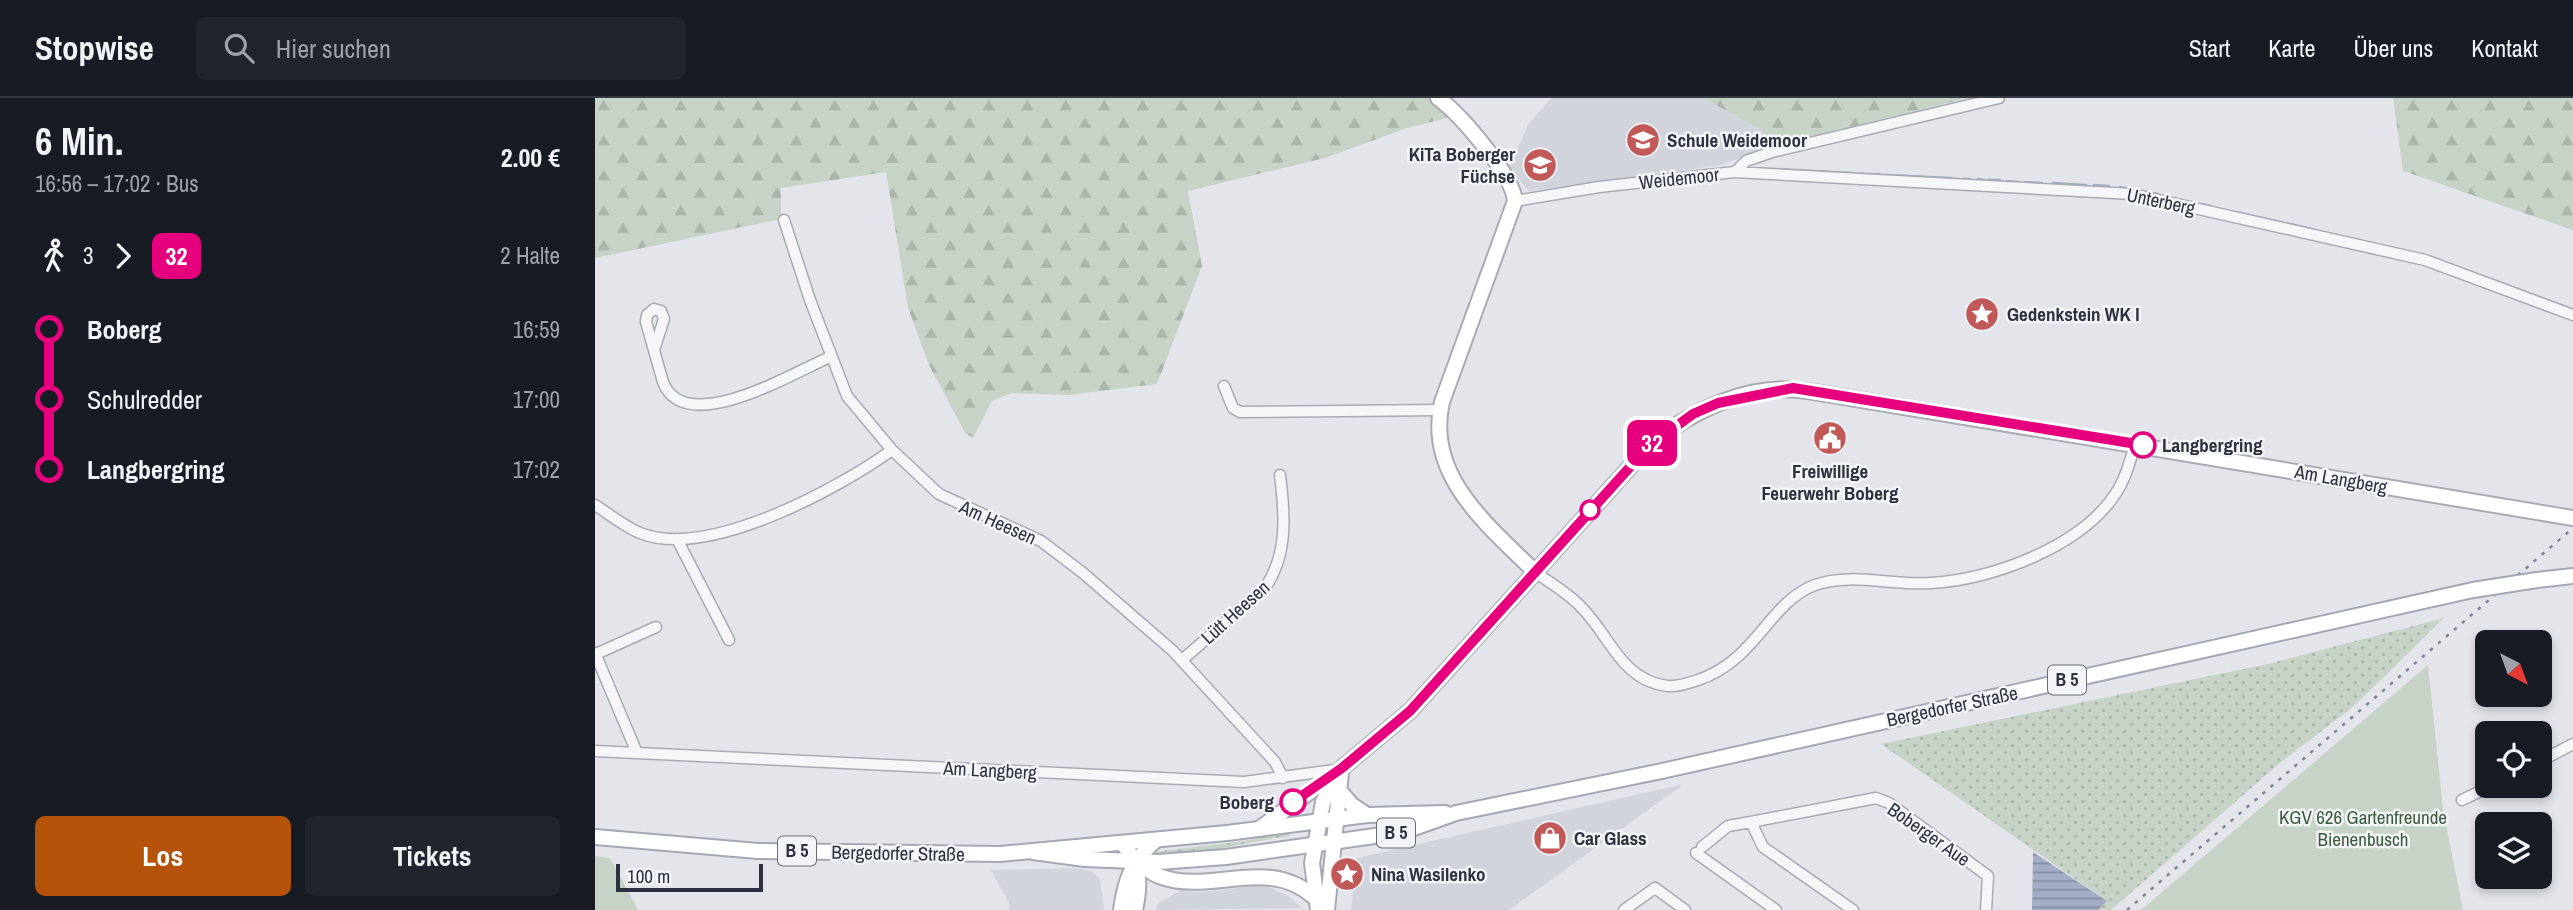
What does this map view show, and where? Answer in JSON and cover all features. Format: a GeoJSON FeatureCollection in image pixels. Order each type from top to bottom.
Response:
{"type":"FeatureCollection","features":[{"type":"Feature","properties":{"kind":"main road"},"geometry":{"type":"LineString","coordinates":[[1438,98],[1454,112],[1510,180],[1514,201],[1440,410],[1438,428],[1441,448],[1459,490],[1473,510],[1535,572]]}},
{"type":"Feature","properties":{"kind":"main road","name":"Am Langberg"},"geometry":{"type":"LineString","coordinates":[[1316,904],[1311,863],[1324,802],[1342,768],[1410,711],[1648,447],[1693,414],[1732,398],[1793,388],[2568,517]]}},
{"type":"Feature","properties":{"kind":"main road","name":"Bergedorfer Straße"},"geometry":{"type":"LineString","coordinates":[[1033,852],[1136,861],[1226,857],[1403,832],[1456,813],[1661,771],[2473,590],[2573,576]]}},
{"type":"Feature","properties":{"kind":"main road"},"geometry":{"type":"LineString","coordinates":[[1327,910],[1342,768]]}},
{"type":"Feature","properties":{"kind":"main road"},"geometry":{"type":"LineString","coordinates":[[1259,829],[1342,768]]}},
{"type":"Feature","properties":{"kind":"main road"},"geometry":{"type":"LineString","coordinates":[[1339,790],[1352,805],[1367,815]]}},
{"type":"Feature","properties":{"kind":"main road","name":"Bergedorfer Straße"},"geometry":{"type":"LineString","coordinates":[[595,837],[758,851],[958,855],[1033,852],[1090,844],[1155,841],[1367,815],[1456,813]]}},
{"type":"Feature","properties":{"kind":"main road"},"geometry":{"type":"LineString","coordinates":[[1121,910],[1126,878],[1136,861],[1155,841]]}},
{"type":"Feature","properties":{"kind":"main road"},"geometry":{"type":"LineString","coordinates":[[1122,843],[1136,861],[1157,875],[1185,881],[1270,876],[1299,886],[1316,904]]}},
{"type":"Feature","properties":{"kind":"main road"},"geometry":{"type":"LineString","coordinates":[[1135,910],[1139,878],[1136,861]]}},
{"type":"Feature","properties":{"kind":"street","name":"Weidemoor"},"geometry":{"type":"LineString","coordinates":[[1514,201],[1599,187],[1735,172],[1747,161],[1772,152],[1999,98]]}},
{"type":"Feature","properties":{"kind":"street","name":"Unterberg"},"geometry":{"type":"LineString","coordinates":[[1735,172],[2131,194],[2425,260],[2573,315]]}},
{"type":"Feature","properties":{"kind":"street","name":"Am Heesen"},"geometry":{"type":"LineString","coordinates":[[784,220],[830,356],[847,396],[892,450],[939,494],[1052,548],[1155,633],[1275,762],[1283,778]]}},
{"type":"Feature","properties":{"kind":"street"},"geometry":{"type":"LineString","coordinates":[[654,350],[665,389],[685,405],[710,403],[753,392],[830,356]]}},
{"type":"Feature","properties":{"kind":"street"},"geometry":{"type":"LineString","coordinates":[[1224,386],[1233,408],[1240,412],[1440,410]]}},
{"type":"Feature","properties":{"kind":"street"},"geometry":{"type":"LineString","coordinates":[[1535,572],[1581,607],[1628,669],[1648,681],[1669,686],[1683,685],[1715,674],[1741,657],[1784,607],[1815,585],[1834,580],[1933,583],[1996,571],[2045,551],[2074,534],[2107,505],[2125,476],[2135,444]]}},
{"type":"Feature","properties":{"kind":"street"},"geometry":{"type":"LineString","coordinates":[[595,505],[641,534],[677,539],[760,520],[802,504],[855,475],[892,450]]}},
{"type":"Feature","properties":{"kind":"street","name":"Lütt Heesen"},"geometry":{"type":"LineString","coordinates":[[1182,660],[1265,588],[1275,573],[1283,551],[1280,475]]}},
{"type":"Feature","properties":{"kind":"street"},"geometry":{"type":"LineString","coordinates":[[677,539],[729,640]]}},
{"type":"Feature","properties":{"kind":"street"},"geometry":{"type":"LineString","coordinates":[[637,753],[595,653],[656,626]]}},
{"type":"Feature","properties":{"kind":"street"},"geometry":{"type":"LineString","coordinates":[[2552,755],[2573,744]]}},
{"type":"Feature","properties":{"kind":"street","name":"Am Langberg"},"geometry":{"type":"LineString","coordinates":[[595,751],[1235,782],[1283,778],[1342,768]]}},
{"type":"Feature","properties":{"kind":"street"},"geometry":{"type":"LineString","coordinates":[[2462,800],[2475,794]]}},
{"type":"Feature","properties":{"kind":"street","name":"Boberger Aue"},"geometry":{"type":"LineString","coordinates":[[1776,910],[1699,850],[1728,827],[1877,798],[1889,803],[1987,876],[1986,910]]}},
{"type":"Feature","properties":{"kind":"street"},"geometry":{"type":"LineString","coordinates":[[1751,822],[1763,847],[1853,910]]}},
{"type":"Feature","properties":{"kind":"street"},"geometry":{"type":"LineString","coordinates":[[1624,910],[1655,888],[1685,910]]}},
{"type":"Feature","properties":{"kind":"shaded area","name":"Schule Weidemoor"},"geometry":{"type":"Polygon","coordinates":[[[1551,98],[1703,98],[1763,131],[1765,148],[1722,165],[1529,191],[1509,168],[1528,125],[1551,98]]]}},
{"type":"Feature","properties":{"kind":"shaded area"},"geometry":{"type":"Polygon","coordinates":[[[1684,784],[1509,910],[1351,910],[1357,858],[1684,784]]]}},
{"type":"Feature","properties":{"kind":"shaded area"},"geometry":{"type":"Polygon","coordinates":[[[1075,868],[1091,871],[1100,879],[1104,910],[1009,910],[1009,903],[991,870],[1075,868]]]}},
{"type":"Feature","properties":{"kind":"shaded area"},"geometry":{"type":"Polygon","coordinates":[[[1265,885],[1288,896],[1302,908],[1156,910],[1157,904],[1180,891],[1202,892],[1265,885]]]}},
{"type":"Feature","properties":{"kind":"green space"},"geometry":{"type":"Polygon","coordinates":[[[595,98],[1429,98],[1451,117],[1404,129],[1325,158],[1188,191],[1202,266],[1157,384],[1069,395],[1012,393],[992,401],[973,438],[965,433],[928,363],[908,308],[886,172],[781,188],[781,219],[595,258],[595,98]]]}},
{"type":"Feature","properties":{"kind":"green space"},"geometry":{"type":"Polygon","coordinates":[[[1703,98],[1968,98],[1765,148],[1763,131],[1703,98]]]}},
{"type":"Feature","properties":{"kind":"green space"},"geometry":{"type":"Polygon","coordinates":[[[2393,98],[2573,98],[2573,230],[2403,171],[2393,98]]]}},
{"type":"Feature","properties":{"kind":"green space"},"geometry":{"type":"Polygon","coordinates":[[[2444,618],[2354,706],[2281,762],[2111,910],[2098,910],[2107,901],[1881,744],[2268,664],[2444,618]]]}},
{"type":"Feature","properties":{"kind":"green space","name":"KGV 626 Gartenfreunde Bienenbusch"},"geometry":{"type":"Polygon","coordinates":[[[2428,665],[2443,809],[2463,910],[2141,910],[2428,665]]]}},
{"type":"Feature","properties":{"kind":"green space"},"geometry":{"type":"Polygon","coordinates":[[[1289,830],[1290,836],[1205,851],[1153,855],[1153,852],[1245,841],[1289,830]]]}},
{"type":"Feature","properties":{"kind":"green space"},"geometry":{"type":"Polygon","coordinates":[[[595,856],[610,858],[638,910],[595,910],[595,856]]]}},
{"type":"Feature","properties":{"kind":"water"},"geometry":{"type":"Polygon","coordinates":[[[2033,852],[2107,901],[2098,910],[2032,910],[2033,852]]]}},
{"type":"Feature","properties":{"kind":"waterway"},"geometry":{"type":"LineString","coordinates":[[1769,169],[1803,171]]}},
{"type":"Feature","properties":{"kind":"waterway"},"geometry":{"type":"LineString","coordinates":[[1809,171],[1852,173]]}},
{"type":"Feature","properties":{"kind":"waterway"},"geometry":{"type":"LineString","coordinates":[[1859,174],[1879,174]]}},
{"type":"Feature","properties":{"kind":"waterway"},"geometry":{"type":"LineString","coordinates":[[1886,175],[1951,178]]}},
{"type":"Feature","properties":{"kind":"waterway"},"geometry":{"type":"LineString","coordinates":[[1963,179],[1970,179]]}},
{"type":"Feature","properties":{"kind":"waterway"},"geometry":{"type":"LineString","coordinates":[[1978,179],[1984,180]]}},
{"type":"Feature","properties":{"kind":"waterway"},"geometry":{"type":"LineString","coordinates":[[1988,180],[2000,180]]}},
{"type":"Feature","properties":{"kind":"waterway"},"geometry":{"type":"LineString","coordinates":[[2007,181],[2019,182]]}},
{"type":"Feature","properties":{"kind":"waterway"},"geometry":{"type":"LineString","coordinates":[[2025,182],[2042,183]]}},
{"type":"Feature","properties":{"kind":"waterway"},"geometry":{"type":"LineString","coordinates":[[2053,183],[2086,185]]}},
{"type":"Feature","properties":{"kind":"waterway"},"geometry":{"type":"LineString","coordinates":[[2094,185],[2109,186]]}},
{"type":"Feature","properties":{"kind":"waterway"},"geometry":{"type":"LineString","coordinates":[[2120,187],[2158,194]]}},
{"type":"Feature","properties":{"kind":"waterway"},"geometry":{"type":"LineString","coordinates":[[2173,198],[2182,200]]}},
{"type":"Feature","properties":{"kind":"waterway"},"geometry":{"type":"LineString","coordinates":[[2191,202],[2195,203]]}},
{"type":"Feature","properties":{"kind":"waterway"},"geometry":{"type":"LineString","coordinates":[[2203,204],[2215,208]]}},
{"type":"Feature","properties":{"kind":"waterway"},"geometry":{"type":"LineString","coordinates":[[2236,212],[2284,223]]}},
{"type":"Feature","properties":{"kind":"waterway"},"geometry":{"type":"LineString","coordinates":[[2290,224],[2311,229]]}},
{"type":"Feature","properties":{"kind":"railway"},"geometry":{"type":"LineString","coordinates":[[2127,910],[2573,528]]}},
{"type":"Feature","properties":{"kind":"bus line","name":"32"},"geometry":{"type":"LineString","coordinates":[[1293,802],[1393,728],[1648,447],[1693,414],[1718,403],[1732,398],[1793,388],[2143,445]]}},
{"type":"Feature","properties":{"kind":"place","name":"Schule Weidemoor"},"geometry":{"type":"Point","coordinates":[1643,140]}},
{"type":"Feature","properties":{"kind":"place","name":"KiTa Boberger Füchse"},"geometry":{"type":"Point","coordinates":[1540,165]}},
{"type":"Feature","properties":{"kind":"place","name":"Gedenkstein WK I"},"geometry":{"type":"Point","coordinates":[1982,314]}},
{"type":"Feature","properties":{"kind":"place","name":"Freiwillige Feuerwehr Boberg"},"geometry":{"type":"Point","coordinates":[1830,438]}},
{"type":"Feature","properties":{"kind":"place","name":"Langbergring"},"geometry":{"type":"Point","coordinates":[2143,445]}},
{"type":"Feature","properties":{"kind":"place","name":"Boberg"},"geometry":{"type":"Point","coordinates":[1293,802]}},
{"type":"Feature","properties":{"kind":"place","name":"Car Glass"},"geometry":{"type":"Point","coordinates":[1550,838]}},
{"type":"Feature","properties":{"kind":"place","name":"Nina Wasilenko"},"geometry":{"type":"Point","coordinates":[1347,874]}}]}
